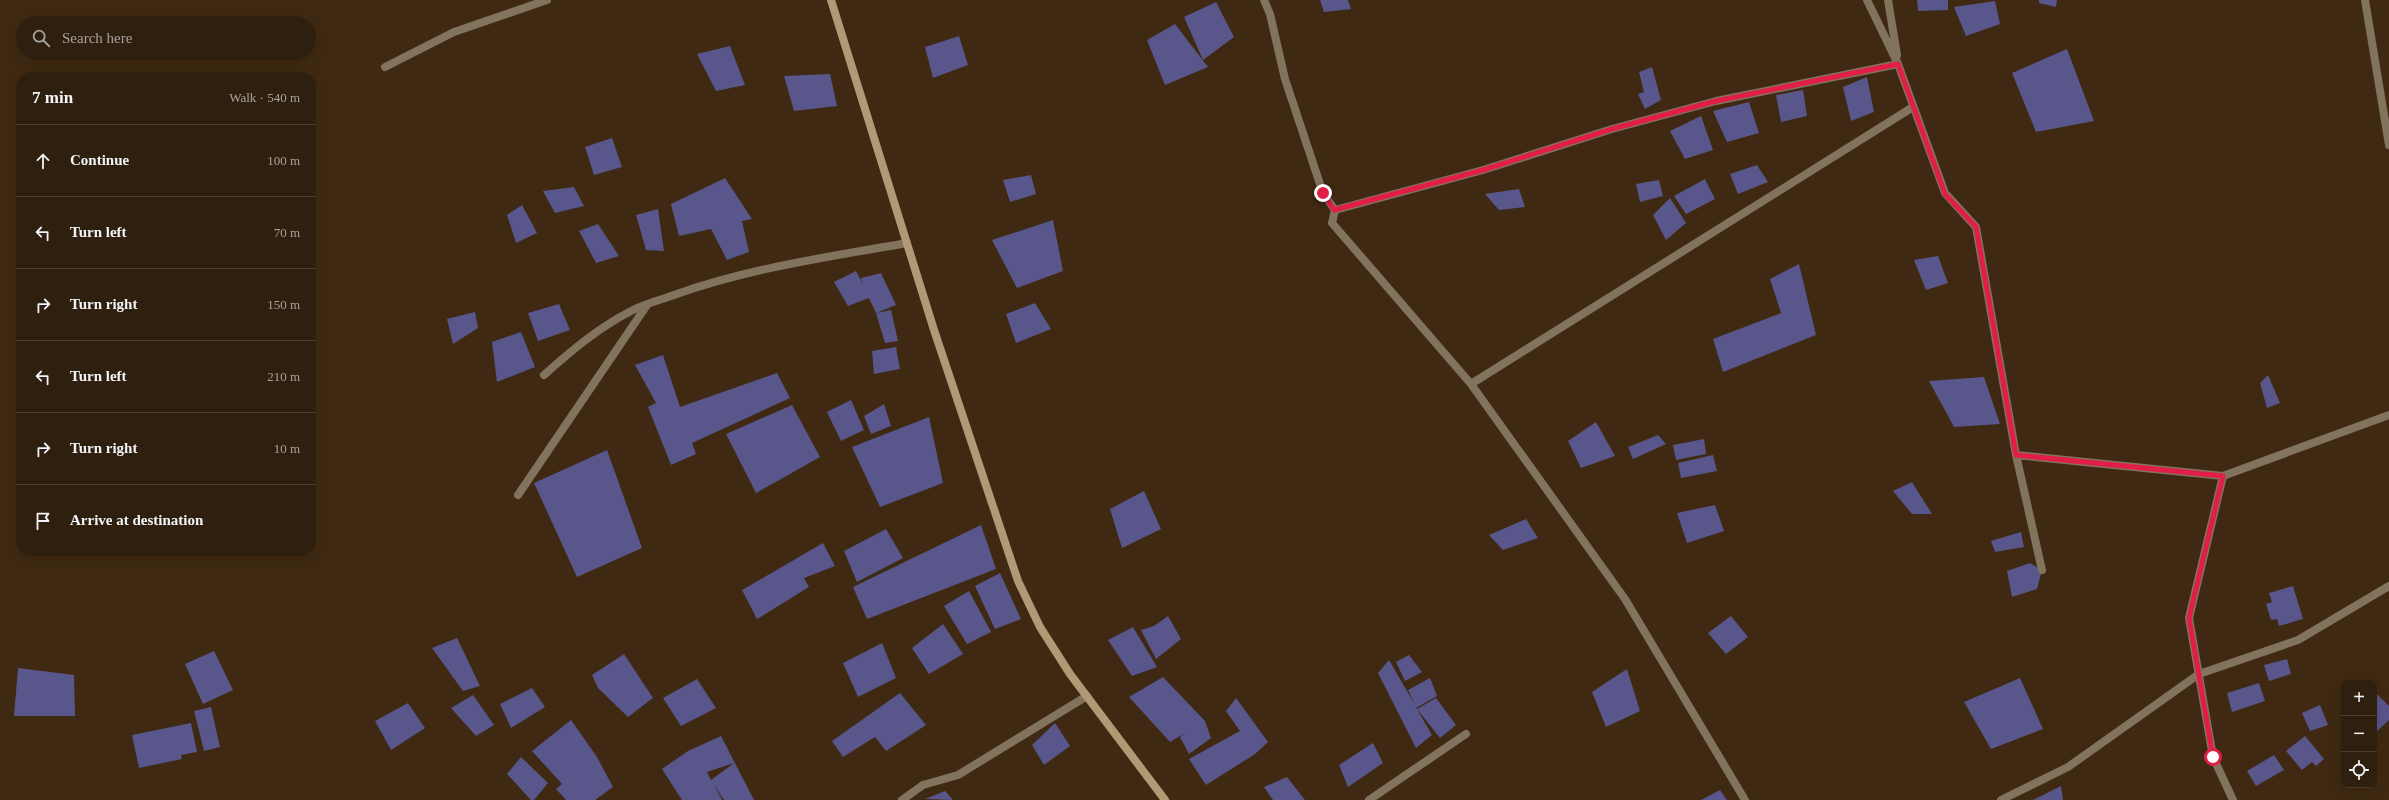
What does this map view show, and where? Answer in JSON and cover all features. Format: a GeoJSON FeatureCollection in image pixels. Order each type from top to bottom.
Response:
{"type":"FeatureCollection","features":[{"type":"Feature","properties":{"kind":"street"},"geometry":{"type":"LineString","coordinates":[[385,67],[454,32],[547,0]]}},
{"type":"Feature","properties":{"kind":"street"},"geometry":{"type":"LineString","coordinates":[[831,0],[907,243],[1018,581],[1040,627],[1086,696],[1165,800]]}},
{"type":"Feature","properties":{"kind":"street"},"geometry":{"type":"LineString","coordinates":[[1264,0],[1270,14],[1285,79],[1321,186],[1334,210],[1332,223],[1471,384],[1625,599],[1745,800]]}},
{"type":"Feature","properties":{"kind":"street"},"geometry":{"type":"LineString","coordinates":[[1867,0],[1898,64],[1945,194],[1976,227],[2016,455],[2042,570]]}},
{"type":"Feature","properties":{"kind":"street"},"geometry":{"type":"LineString","coordinates":[[1888,0],[1898,64]]}},
{"type":"Feature","properties":{"kind":"street"},"geometry":{"type":"LineString","coordinates":[[2365,0],[2389,146]]}},
{"type":"Feature","properties":{"kind":"street"},"geometry":{"type":"LineString","coordinates":[[1334,210],[1483,170],[1612,129],[1716,101],[1898,64]]}},
{"type":"Feature","properties":{"kind":"street"},"geometry":{"type":"LineString","coordinates":[[1471,384],[1913,107]]}},
{"type":"Feature","properties":{"kind":"street"},"geometry":{"type":"LineString","coordinates":[[544,375],[585,338],[632,310],[695,287],[774,266],[907,243]]}},
{"type":"Feature","properties":{"kind":"street"},"geometry":{"type":"LineString","coordinates":[[518,495],[647,305]]}},
{"type":"Feature","properties":{"kind":"street"},"geometry":{"type":"LineString","coordinates":[[2016,455],[2223,476],[2389,414]]}},
{"type":"Feature","properties":{"kind":"street"},"geometry":{"type":"LineString","coordinates":[[2223,476],[2189,618],[2213,757],[2233,800]]}},
{"type":"Feature","properties":{"kind":"street"},"geometry":{"type":"LineString","coordinates":[[2001,800],[2068,767],[2199,674],[2298,640],[2389,586]]}},
{"type":"Feature","properties":{"kind":"street"},"geometry":{"type":"LineString","coordinates":[[902,800],[923,785],[958,775],[1086,696]]}},
{"type":"Feature","properties":{"kind":"street"},"geometry":{"type":"LineString","coordinates":[[1369,800],[1466,734]]}},
{"type":"Feature","properties":{"kind":"building"},"geometry":{"type":"Polygon","coordinates":[[[1320,0],[1348,0],[1351,9],[1324,12],[1320,0]]]}},
{"type":"Feature","properties":{"kind":"building"},"geometry":{"type":"Polygon","coordinates":[[[1917,0],[1948,0],[1948,10],[1918,11],[1917,0]]]}},
{"type":"Feature","properties":{"kind":"building"},"geometry":{"type":"Polygon","coordinates":[[[2039,0],[2057,0],[2056,7],[2039,3],[2039,0]]]}},
{"type":"Feature","properties":{"kind":"building"},"geometry":{"type":"Polygon","coordinates":[[[1995,1],[2000,24],[1966,36],[1954,7],[1995,1]]]}},
{"type":"Feature","properties":{"kind":"building"},"geometry":{"type":"Polygon","coordinates":[[[1216,2],[1234,37],[1203,60],[1184,17],[1216,2]]]}},
{"type":"Feature","properties":{"kind":"building"},"geometry":{"type":"Polygon","coordinates":[[[1175,24],[1208,67],[1165,85],[1147,40],[1175,24]]]}},
{"type":"Feature","properties":{"kind":"building"},"geometry":{"type":"Polygon","coordinates":[[[959,36],[968,65],[933,78],[925,47],[959,36]]]}},
{"type":"Feature","properties":{"kind":"building"},"geometry":{"type":"Polygon","coordinates":[[[730,46],[745,85],[716,91],[697,54],[730,46]]]}},
{"type":"Feature","properties":{"kind":"building"},"geometry":{"type":"Polygon","coordinates":[[[2067,49],[2094,121],[2036,132],[2012,73],[2067,49]]]}},
{"type":"Feature","properties":{"kind":"building"},"geometry":{"type":"Polygon","coordinates":[[[1652,67],[1661,100],[1645,109],[1638,94],[1644,92],[1639,72],[1652,67]]]}},
{"type":"Feature","properties":{"kind":"building"},"geometry":{"type":"Polygon","coordinates":[[[830,74],[837,106],[794,111],[784,76],[830,74]]]}},
{"type":"Feature","properties":{"kind":"building"},"geometry":{"type":"Polygon","coordinates":[[[1867,77],[1874,112],[1851,121],[1843,87],[1867,77]]]}},
{"type":"Feature","properties":{"kind":"building"},"geometry":{"type":"Polygon","coordinates":[[[1803,90],[1807,116],[1781,122],[1776,95],[1803,90]]]}},
{"type":"Feature","properties":{"kind":"building"},"geometry":{"type":"Polygon","coordinates":[[[1749,102],[1759,133],[1727,142],[1713,111],[1749,102]]]}},
{"type":"Feature","properties":{"kind":"building"},"geometry":{"type":"Polygon","coordinates":[[[1701,116],[1713,150],[1685,159],[1670,131],[1701,116]]]}},
{"type":"Feature","properties":{"kind":"building"},"geometry":{"type":"Polygon","coordinates":[[[612,138],[622,167],[594,175],[585,147],[612,138]]]}},
{"type":"Feature","properties":{"kind":"building"},"geometry":{"type":"Polygon","coordinates":[[[1757,165],[1768,182],[1738,194],[1730,174],[1757,165]]]}},
{"type":"Feature","properties":{"kind":"building"},"geometry":{"type":"Polygon","coordinates":[[[1031,175],[1036,194],[1010,202],[1003,180],[1031,175]]]}},
{"type":"Feature","properties":{"kind":"building"},"geometry":{"type":"Polygon","coordinates":[[[725,178],[752,219],[742,221],[749,252],[727,260],[711,229],[679,236],[671,204],[725,178]]]}},
{"type":"Feature","properties":{"kind":"building"},"geometry":{"type":"Polygon","coordinates":[[[1705,179],[1715,199],[1686,214],[1674,196],[1705,179]]]}},
{"type":"Feature","properties":{"kind":"building"},"geometry":{"type":"Polygon","coordinates":[[[1659,180],[1663,196],[1640,202],[1636,184],[1659,180]]]}},
{"type":"Feature","properties":{"kind":"building"},"geometry":{"type":"Polygon","coordinates":[[[574,187],[584,206],[555,213],[543,191],[574,187]]]}},
{"type":"Feature","properties":{"kind":"building"},"geometry":{"type":"Polygon","coordinates":[[[1519,189],[1525,207],[1499,210],[1485,194],[1519,189]]]}},
{"type":"Feature","properties":{"kind":"building"},"geometry":{"type":"Polygon","coordinates":[[[1670,198],[1686,223],[1666,240],[1653,215],[1670,198]]]}},
{"type":"Feature","properties":{"kind":"building"},"geometry":{"type":"Polygon","coordinates":[[[522,205],[537,233],[516,243],[507,215],[522,205]]]}},
{"type":"Feature","properties":{"kind":"building"},"geometry":{"type":"Polygon","coordinates":[[[658,209],[664,251],[646,250],[636,215],[658,209]]]}},
{"type":"Feature","properties":{"kind":"building"},"geometry":{"type":"Polygon","coordinates":[[[1053,220],[1063,271],[1017,288],[992,240],[1053,220]]]}},
{"type":"Feature","properties":{"kind":"building"},"geometry":{"type":"Polygon","coordinates":[[[598,224],[619,256],[596,263],[579,231],[598,224]]]}},
{"type":"Feature","properties":{"kind":"building"},"geometry":{"type":"Polygon","coordinates":[[[1938,256],[1948,283],[1926,290],[1914,260],[1938,256]]]}},
{"type":"Feature","properties":{"kind":"building"},"geometry":{"type":"Polygon","coordinates":[[[1799,264],[1816,335],[1723,372],[1713,339],[1781,313],[1770,279],[1799,264]]]}},
{"type":"Feature","properties":{"kind":"building"},"geometry":{"type":"Polygon","coordinates":[[[856,271],[863,284],[861,278],[881,273],[896,305],[876,313],[869,298],[848,306],[834,282],[856,271]]]}},
{"type":"Feature","properties":{"kind":"building"},"geometry":{"type":"Polygon","coordinates":[[[1035,303],[1051,329],[1016,343],[1006,314],[1035,303]]]}},
{"type":"Feature","properties":{"kind":"building"},"geometry":{"type":"Polygon","coordinates":[[[559,304],[570,330],[538,341],[528,313],[559,304]]]}},
{"type":"Feature","properties":{"kind":"building"},"geometry":{"type":"Polygon","coordinates":[[[891,310],[898,341],[885,343],[876,313],[891,310]]]}},
{"type":"Feature","properties":{"kind":"building"},"geometry":{"type":"Polygon","coordinates":[[[475,312],[478,328],[453,344],[447,319],[475,312]]]}},
{"type":"Feature","properties":{"kind":"building"},"geometry":{"type":"Polygon","coordinates":[[[521,332],[535,367],[497,382],[492,342],[521,332]]]}},
{"type":"Feature","properties":{"kind":"building"},"geometry":{"type":"Polygon","coordinates":[[[896,347],[900,369],[874,374],[872,351],[896,347]]]}},
{"type":"Feature","properties":{"kind":"building"},"geometry":{"type":"Polygon","coordinates":[[[663,355],[680,407],[777,373],[790,398],[692,443],[696,454],[671,465],[648,407],[656,403],[635,365],[663,355]]]}},
{"type":"Feature","properties":{"kind":"building"},"geometry":{"type":"Polygon","coordinates":[[[2268,375],[2280,403],[2267,408],[2260,383],[2268,375]]]}},
{"type":"Feature","properties":{"kind":"building"},"geometry":{"type":"Polygon","coordinates":[[[1984,377],[2000,424],[1954,427],[1929,381],[1984,377]]]}},
{"type":"Feature","properties":{"kind":"building"},"geometry":{"type":"Polygon","coordinates":[[[851,400],[864,430],[841,441],[827,412],[851,400]]]}},
{"type":"Feature","properties":{"kind":"building"},"geometry":{"type":"Polygon","coordinates":[[[884,404],[891,426],[871,434],[864,416],[884,404]]]}},
{"type":"Feature","properties":{"kind":"building"},"geometry":{"type":"Polygon","coordinates":[[[792,405],[820,457],[756,493],[726,434],[792,405]]]}},
{"type":"Feature","properties":{"kind":"building"},"geometry":{"type":"Polygon","coordinates":[[[929,417],[943,483],[880,507],[852,447],[929,417]]]}},
{"type":"Feature","properties":{"kind":"building"},"geometry":{"type":"Polygon","coordinates":[[[1596,422],[1615,456],[1581,468],[1568,441],[1596,422]]]}},
{"type":"Feature","properties":{"kind":"building"},"geometry":{"type":"Polygon","coordinates":[[[1658,435],[1666,444],[1633,459],[1628,447],[1658,435]]]}},
{"type":"Feature","properties":{"kind":"building"},"geometry":{"type":"Polygon","coordinates":[[[1704,439],[1706,454],[1676,460],[1673,445],[1704,439]]]}},
{"type":"Feature","properties":{"kind":"building"},"geometry":{"type":"Polygon","coordinates":[[[607,450],[642,548],[577,577],[534,483],[607,450]]]}},
{"type":"Feature","properties":{"kind":"building"},"geometry":{"type":"Polygon","coordinates":[[[1713,455],[1717,471],[1681,478],[1678,463],[1713,455]]]}},
{"type":"Feature","properties":{"kind":"building"},"geometry":{"type":"Polygon","coordinates":[[[1912,482],[1932,514],[1912,514],[1893,491],[1912,482]]]}},
{"type":"Feature","properties":{"kind":"building"},"geometry":{"type":"Polygon","coordinates":[[[1144,491],[1161,529],[1122,548],[1110,509],[1144,491]]]}},
{"type":"Feature","properties":{"kind":"building"},"geometry":{"type":"Polygon","coordinates":[[[1715,505],[1724,531],[1687,543],[1677,513],[1715,505]]]}},
{"type":"Feature","properties":{"kind":"building"},"geometry":{"type":"Polygon","coordinates":[[[1526,519],[1538,538],[1503,550],[1489,535],[1526,519]]]}},
{"type":"Feature","properties":{"kind":"building"},"geometry":{"type":"Polygon","coordinates":[[[981,525],[996,569],[867,619],[853,587],[981,525]]]}},
{"type":"Feature","properties":{"kind":"building"},"geometry":{"type":"Polygon","coordinates":[[[886,529],[903,558],[857,582],[844,551],[886,529]]]}},
{"type":"Feature","properties":{"kind":"building"},"geometry":{"type":"Polygon","coordinates":[[[2021,532],[2024,547],[1995,552],[1991,541],[2021,532]]]}},
{"type":"Feature","properties":{"kind":"building"},"geometry":{"type":"Polygon","coordinates":[[[823,543],[835,566],[804,578],[809,587],[757,619],[742,590],[823,543]]]}},
{"type":"Feature","properties":{"kind":"building"},"geometry":{"type":"Polygon","coordinates":[[[2030,563],[2042,570],[2037,589],[2012,597],[2007,571],[2030,563]]]}},
{"type":"Feature","properties":{"kind":"building"},"geometry":{"type":"Polygon","coordinates":[[[1000,573],[1021,619],[995,629],[975,586],[1000,573]]]}},
{"type":"Feature","properties":{"kind":"building"},"geometry":{"type":"Polygon","coordinates":[[[2293,586],[2303,619],[2279,626],[2277,619],[2271,620],[2266,604],[2272,602],[2269,593],[2293,586]]]}},
{"type":"Feature","properties":{"kind":"building"},"geometry":{"type":"Polygon","coordinates":[[[969,591],[991,632],[967,644],[944,606],[969,591]]]}},
{"type":"Feature","properties":{"kind":"building"},"geometry":{"type":"Polygon","coordinates":[[[1168,616],[1181,639],[1156,659],[1141,630],[1154,626],[1168,616]]]}},
{"type":"Feature","properties":{"kind":"building"},"geometry":{"type":"Polygon","coordinates":[[[1731,616],[1748,637],[1726,654],[1708,633],[1731,616]]]}},
{"type":"Feature","properties":{"kind":"building"},"geometry":{"type":"Polygon","coordinates":[[[943,624],[963,654],[929,674],[912,648],[943,624]]]}},
{"type":"Feature","properties":{"kind":"building"},"geometry":{"type":"Polygon","coordinates":[[[1133,627],[1157,667],[1132,676],[1108,640],[1133,627]]]}},
{"type":"Feature","properties":{"kind":"building"},"geometry":{"type":"Polygon","coordinates":[[[457,638],[480,686],[463,691],[432,648],[457,638]]]}},
{"type":"Feature","properties":{"kind":"building"},"geometry":{"type":"Polygon","coordinates":[[[882,643],[896,678],[858,697],[843,663],[882,643]]]}},
{"type":"Feature","properties":{"kind":"building"},"geometry":{"type":"Polygon","coordinates":[[[214,651],[233,690],[203,704],[185,664],[214,651]]]}},
{"type":"Feature","properties":{"kind":"building"},"geometry":{"type":"Polygon","coordinates":[[[624,654],[653,698],[628,717],[598,688],[592,675],[624,654]]]}},
{"type":"Feature","properties":{"kind":"building"},"geometry":{"type":"Polygon","coordinates":[[[1409,655],[1422,672],[1405,681],[1396,662],[1409,655]]]}},
{"type":"Feature","properties":{"kind":"building"},"geometry":{"type":"Polygon","coordinates":[[[2287,659],[2291,674],[2269,681],[2264,665],[2287,659]]]}},
{"type":"Feature","properties":{"kind":"building"},"geometry":{"type":"Polygon","coordinates":[[[1389,660],[1415,705],[1408,690],[1430,678],[1437,696],[1416,708],[1432,735],[1416,748],[1378,673],[1389,660]]]}},
{"type":"Feature","properties":{"kind":"building"},"geometry":{"type":"Polygon","coordinates":[[[18,668],[74,675],[75,716],[14,716],[18,668]]]}},
{"type":"Feature","properties":{"kind":"building"},"geometry":{"type":"Polygon","coordinates":[[[1627,669],[1640,711],[1606,727],[1592,692],[1627,669]]]}},
{"type":"Feature","properties":{"kind":"building"},"geometry":{"type":"Polygon","coordinates":[[[1163,677],[1205,721],[1211,738],[1189,754],[1180,737],[1185,733],[1170,742],[1129,697],[1163,677]]]}},
{"type":"Feature","properties":{"kind":"building"},"geometry":{"type":"Polygon","coordinates":[[[2020,678],[2043,729],[1991,749],[1964,702],[2020,678]]]}},
{"type":"Feature","properties":{"kind":"building"},"geometry":{"type":"Polygon","coordinates":[[[697,679],[716,708],[681,726],[663,698],[697,679]]]}},
{"type":"Feature","properties":{"kind":"building"},"geometry":{"type":"Polygon","coordinates":[[[2259,683],[2265,701],[2232,712],[2227,693],[2259,683]]]}},
{"type":"Feature","properties":{"kind":"building"},"geometry":{"type":"Polygon","coordinates":[[[532,688],[545,707],[511,728],[500,704],[532,688]]]}},
{"type":"Feature","properties":{"kind":"building"},"geometry":{"type":"Polygon","coordinates":[[[900,693],[926,725],[886,751],[875,737],[843,757],[832,741],[900,693]]]}},
{"type":"Feature","properties":{"kind":"building"},"geometry":{"type":"Polygon","coordinates":[[[2377,694],[2389,706],[2389,720],[2377,731],[2377,694]]]}},
{"type":"Feature","properties":{"kind":"building"},"geometry":{"type":"Polygon","coordinates":[[[473,695],[494,725],[476,736],[451,708],[473,695]]]}},
{"type":"Feature","properties":{"kind":"building"},"geometry":{"type":"Polygon","coordinates":[[[1236,698],[1268,742],[1255,754],[1206,785],[1189,759],[1240,731],[1226,711],[1236,698]]]}},
{"type":"Feature","properties":{"kind":"building"},"geometry":{"type":"Polygon","coordinates":[[[1436,698],[1456,725],[1440,738],[1417,709],[1436,698]]]}},
{"type":"Feature","properties":{"kind":"building"},"geometry":{"type":"Polygon","coordinates":[[[408,703],[425,728],[391,750],[375,721],[408,703]]]}},
{"type":"Feature","properties":{"kind":"building"},"geometry":{"type":"Polygon","coordinates":[[[2320,705],[2328,725],[2310,731],[2302,713],[2320,705]]]}},
{"type":"Feature","properties":{"kind":"building"},"geometry":{"type":"Polygon","coordinates":[[[211,707],[220,747],[204,751],[194,711],[211,707]]]}},
{"type":"Feature","properties":{"kind":"building"},"geometry":{"type":"Polygon","coordinates":[[[571,720],[597,757],[613,787],[595,800],[566,800],[556,789],[562,784],[532,751],[571,720]]]}},
{"type":"Feature","properties":{"kind":"building"},"geometry":{"type":"Polygon","coordinates":[[[191,723],[197,752],[181,755],[182,759],[139,768],[132,735],[191,723]]]}},
{"type":"Feature","properties":{"kind":"building"},"geometry":{"type":"Polygon","coordinates":[[[1055,723],[1070,746],[1044,765],[1032,745],[1055,723]]]}},
{"type":"Feature","properties":{"kind":"building"},"geometry":{"type":"Polygon","coordinates":[[[721,736],[754,800],[724,800],[714,785],[722,800],[682,800],[662,769],[688,751],[721,736]],[[734,763],[707,772],[711,780],[734,763]]]}},
{"type":"Feature","properties":{"kind":"building"},"geometry":{"type":"Polygon","coordinates":[[[2305,736],[2324,759],[2316,766],[2312,762],[2302,770],[2286,751],[2305,736]]]}},
{"type":"Feature","properties":{"kind":"building"},"geometry":{"type":"Polygon","coordinates":[[[1373,743],[1383,763],[1348,787],[1339,765],[1373,743]]]}},
{"type":"Feature","properties":{"kind":"building"},"geometry":{"type":"Polygon","coordinates":[[[2274,755],[2284,770],[2256,786],[2247,771],[2274,755]]]}},
{"type":"Feature","properties":{"kind":"building"},"geometry":{"type":"Polygon","coordinates":[[[521,757],[548,783],[534,800],[531,800],[507,774],[521,757]]]}},
{"type":"Feature","properties":{"kind":"building"},"geometry":{"type":"Polygon","coordinates":[[[1287,777],[1305,800],[1273,800],[1264,787],[1287,777]]]}},
{"type":"Feature","properties":{"kind":"building"},"geometry":{"type":"Polygon","coordinates":[[[2061,786],[2063,800],[2033,800],[2061,786]]]}},
{"type":"Feature","properties":{"kind":"building"},"geometry":{"type":"Polygon","coordinates":[[[1720,790],[1727,800],[1701,800],[1720,790]]]}},
{"type":"Feature","properties":{"kind":"building"},"geometry":{"type":"Polygon","coordinates":[[[945,791],[953,800],[925,799],[945,791]]]}},
{"type":"Feature","properties":{"kind":"route"},"geometry":{"type":"LineString","coordinates":[[1323,193],[1334,210],[1483,170],[1612,129],[1716,101],[1898,64],[1945,194],[1976,227],[2016,455],[2223,476],[2189,618],[2213,757]]}}]}
